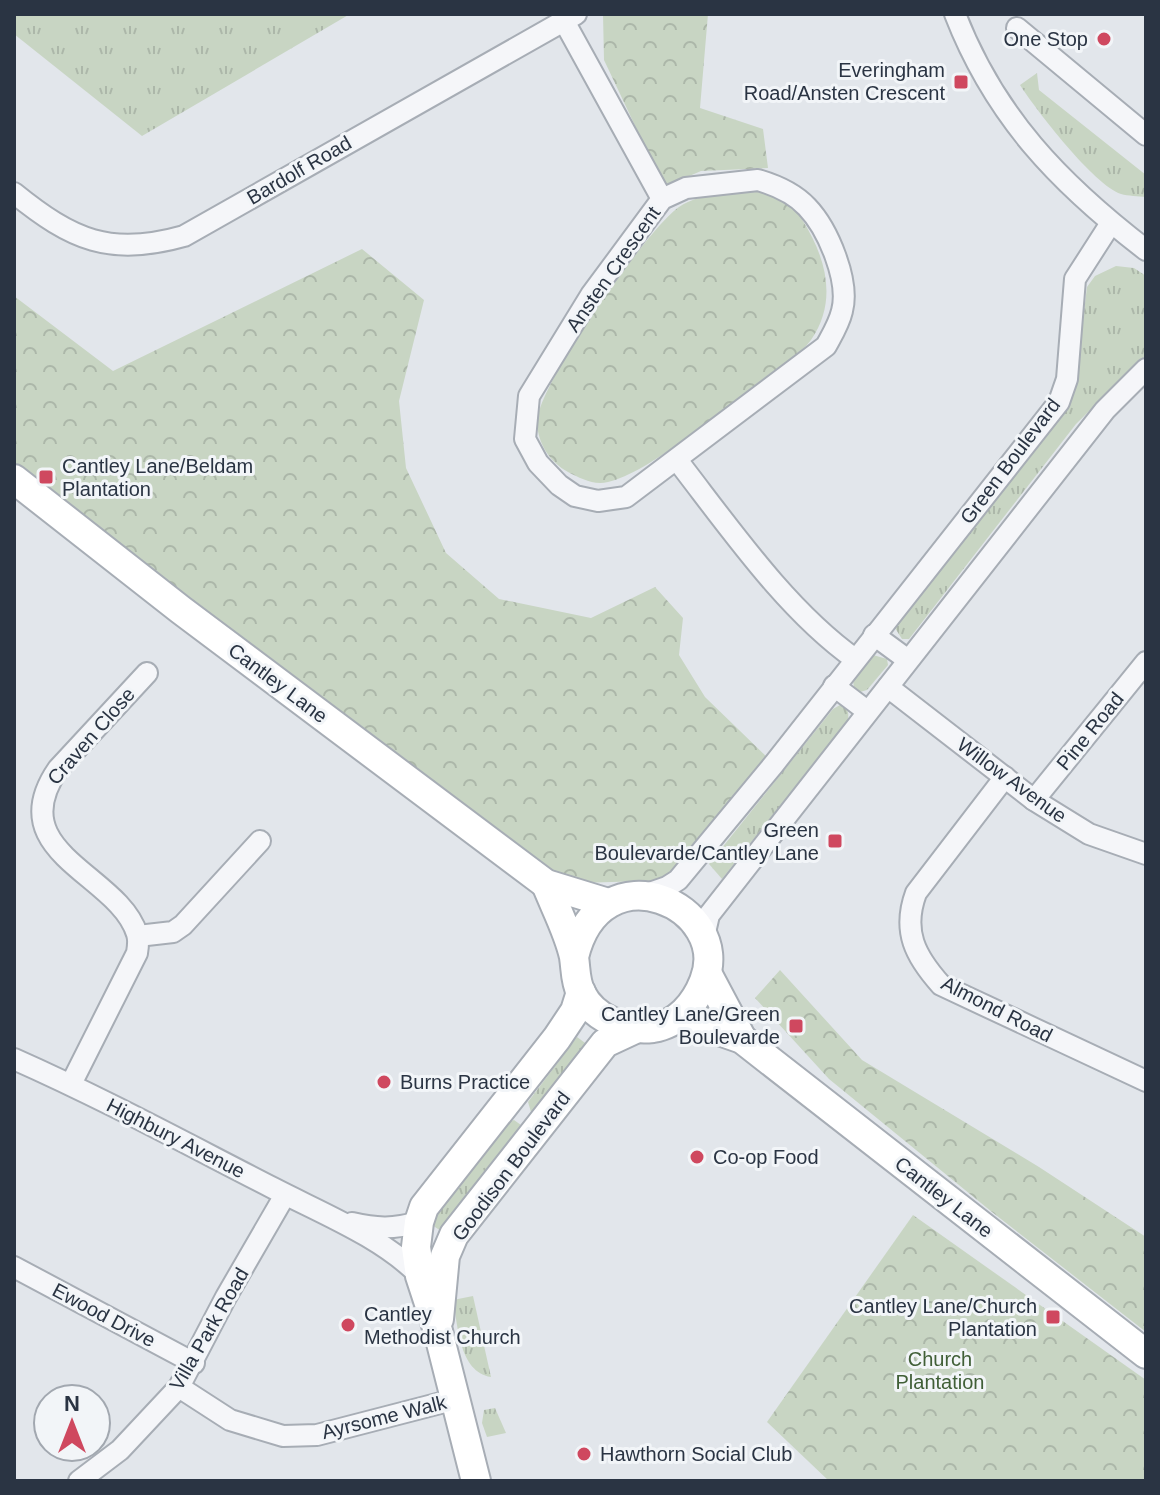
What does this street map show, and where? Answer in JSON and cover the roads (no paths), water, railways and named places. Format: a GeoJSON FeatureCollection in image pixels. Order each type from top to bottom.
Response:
{"type":"FeatureCollection","features":[{"type":"Feature","properties":{"kind":"main road","name":"Cantley Lane"},"geometry":{"type":"LineString","coordinates":[[14,479],[194,620],[546,884],[608,903]]}},
{"type":"Feature","properties":{"kind":"main road"},"geometry":{"type":"LineString","coordinates":[[546,884],[574,957]]}},
{"type":"Feature","properties":{"kind":"main road"},"geometry":{"type":"LineString","coordinates":[[632,896],[672,903],[685,912],[698,928],[707,953],[707,973],[696,999],[679,1017],[656,1027],[635,1029],[604,1018],[587,1002],[574,971],[574,957],[579,935],[590,918],[608,903],[632,896]]}},
{"type":"Feature","properties":{"kind":"main road","name":"Cantley Lane"},"geometry":{"type":"LineString","coordinates":[[707,973],[742,1039]]}},
{"type":"Feature","properties":{"kind":"main road","name":"Goodison Boulevard"},"geometry":{"type":"LineString","coordinates":[[476,1481],[438,1331],[420,1276],[416,1247],[419,1222],[424,1207],[575,1011],[581,992]]}},
{"type":"Feature","properties":{"kind":"main road","name":"Cantley Lane"},"geometry":{"type":"LineString","coordinates":[[679,1017],[742,1039],[1146,1354]]}},
{"type":"Feature","properties":{"kind":"main road","name":"Goodison Boulevard"},"geometry":{"type":"LineString","coordinates":[[438,1331],[445,1256],[454,1235],[605,1043],[635,1029]]}},
{"type":"Feature","properties":{"kind":"main road"},"geometry":{"type":"LineString","coordinates":[[503,1106],[536,1132]]}},
{"type":"Feature","properties":{"kind":"street"},"geometry":{"type":"LineString","coordinates":[[955,14],[971,54],[996,99],[1033,148],[1111,223],[1146,250]]}},
{"type":"Feature","properties":{"kind":"street"},"geometry":{"type":"LineString","coordinates":[[570,18],[662,199]]}},
{"type":"Feature","properties":{"kind":"street","name":"Bardolf Road"},"geometry":{"type":"LineString","coordinates":[[14,193],[53,223],[86,239],[139,245],[184,236],[570,18]]}},
{"type":"Feature","properties":{"kind":"street"},"geometry":{"type":"LineString","coordinates":[[1017,28],[1146,135]]}},
{"type":"Feature","properties":{"kind":"street","name":"Ansten Crescent"},"geometry":{"type":"LineString","coordinates":[[758,180],[779,186],[808,207],[831,245],[844,286],[843,310],[826,346],[677,460],[626,497],[598,501],[575,496],[559,485],[538,463],[525,439],[529,396],[591,295],[662,199],[686,188],[710,184],[758,180]]}},
{"type":"Feature","properties":{"kind":"street","name":"Green Boulevard"},"geometry":{"type":"LineString","coordinates":[[642,896],[678,880],[1059,402],[1067,379],[1075,279],[1111,223]]}},
{"type":"Feature","properties":{"kind":"street","name":"Green Boulevard"},"geometry":{"type":"LineString","coordinates":[[703,941],[709,915],[1105,410],[1146,369]]}},
{"type":"Feature","properties":{"kind":"street"},"geometry":{"type":"LineString","coordinates":[[677,460],[817,631],[855,659]]}},
{"type":"Feature","properties":{"kind":"street"},"geometry":{"type":"LineString","coordinates":[[874,635],[908,660]]}},
{"type":"Feature","properties":{"kind":"street","name":"Pine Road"},"geometry":{"type":"LineString","coordinates":[[1034,800],[1146,662]]}},
{"type":"Feature","properties":{"kind":"street","name":"Craven Close"},"geometry":{"type":"LineString","coordinates":[[138,936],[128,915],[51,845],[43,826],[42,805],[46,785],[58,769],[147,673]]}},
{"type":"Feature","properties":{"kind":"street"},"geometry":{"type":"LineString","coordinates":[[834,686],[867,711]]}},
{"type":"Feature","properties":{"kind":"street","name":"Willow Avenue"},"geometry":{"type":"LineString","coordinates":[[888,687],[1034,800],[1089,834],[1146,854]]}},
{"type":"Feature","properties":{"kind":"street","name":"Almond Road"},"geometry":{"type":"LineString","coordinates":[[1005,777],[916,893],[909,911],[915,952],[941,985],[1146,1081]]}},
{"type":"Feature","properties":{"kind":"street"},"geometry":{"type":"LineString","coordinates":[[71,1084],[137,953],[138,936],[173,932],[183,925],[260,841]]}},
{"type":"Feature","properties":{"kind":"street","name":"Highbury Avenue"},"geometry":{"type":"LineString","coordinates":[[14,1059],[71,1084],[336,1219]]}},
{"type":"Feature","properties":{"kind":"street","name":"Villa Park Road"},"geometry":{"type":"LineString","coordinates":[[79,1481],[120,1450],[179,1387],[285,1195]]}},
{"type":"Feature","properties":{"kind":"street"},"geometry":{"type":"LineString","coordinates":[[336,1219],[379,1229],[394,1229],[419,1222]]}},
{"type":"Feature","properties":{"kind":"street"},"geometry":{"type":"LineString","coordinates":[[336,1219],[407,1263],[420,1276]]}},
{"type":"Feature","properties":{"kind":"street","name":"Ewood Drive"},"geometry":{"type":"LineString","coordinates":[[14,1267],[194,1363]]}},
{"type":"Feature","properties":{"kind":"street","name":"Ayrsome Walk"},"geometry":{"type":"LineString","coordinates":[[179,1387],[230,1420],[283,1436],[317,1435],[456,1399]]}},
{"type":"Feature","properties":{"kind":"place","name":"One Stop"},"geometry":{"type":"Point","coordinates":[1104,39]}},
{"type":"Feature","properties":{"kind":"place","name":"Everingham Road/Ansten Crescent"},"geometry":{"type":"Point","coordinates":[961,82]}},
{"type":"Feature","properties":{"kind":"place","name":"Cantley Lane/Beldam Plantation"},"geometry":{"type":"Point","coordinates":[46,477]}},
{"type":"Feature","properties":{"kind":"place","name":"Green Boulevarde/Cantley Lane"},"geometry":{"type":"Point","coordinates":[835,841]}},
{"type":"Feature","properties":{"kind":"place","name":"Cantley Lane/Green Boulevarde"},"geometry":{"type":"Point","coordinates":[796,1026]}},
{"type":"Feature","properties":{"kind":"place","name":"Burns Practice"},"geometry":{"type":"Point","coordinates":[384,1082]}},
{"type":"Feature","properties":{"kind":"place","name":"Co-op Food"},"geometry":{"type":"Point","coordinates":[697,1157]}},
{"type":"Feature","properties":{"kind":"place","name":"Cantley Lane/Church Plantation"},"geometry":{"type":"Point","coordinates":[1053,1317]}},
{"type":"Feature","properties":{"kind":"place","name":"Cantley Methodist Church"},"geometry":{"type":"Point","coordinates":[348,1325]}},
{"type":"Feature","properties":{"kind":"place","name":"Hawthorn Social Club"},"geometry":{"type":"Point","coordinates":[584,1454]}},
{"type":"Feature","properties":{"kind":"park label","name":"Church Plantation"},"geometry":{"type":"Point","coordinates":[940,1370]}}]}
